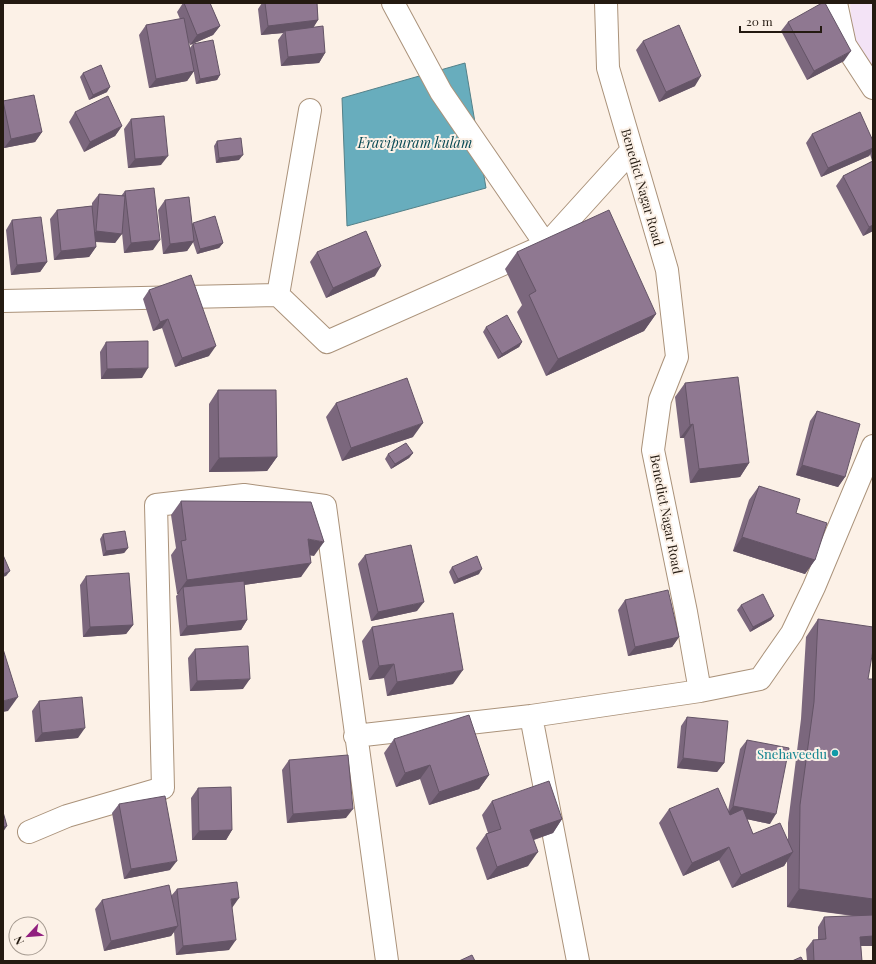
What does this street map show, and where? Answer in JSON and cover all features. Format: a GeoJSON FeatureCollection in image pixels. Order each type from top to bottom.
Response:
{"type":"FeatureCollection","features":[{"type":"Feature","properties":{"kind":"street"},"geometry":{"type":"LineString","coordinates":[[393,3],[441,92],[546,246]]}},
{"type":"Feature","properties":{"kind":"street","name":"Benedict Nagar Road"},"geometry":{"type":"LineString","coordinates":[[606,3],[608,68],[667,270],[677,357],[660,400],[654,450],[700,691]]}},
{"type":"Feature","properties":{"kind":"street"},"geometry":{"type":"LineString","coordinates":[[836,3],[845,45],[873,88]]}},
{"type":"Feature","properties":{"kind":"street"},"geometry":{"type":"LineString","coordinates":[[278,295],[310,110]]}},
{"type":"Feature","properties":{"kind":"street"},"geometry":{"type":"LineString","coordinates":[[3,301],[278,295],[327,342],[546,246],[632,150]]}},
{"type":"Feature","properties":{"kind":"street"},"geometry":{"type":"LineString","coordinates":[[356,736],[531,716],[700,691],[760,679],[792,634],[814,587],[873,446]]}},
{"type":"Feature","properties":{"kind":"street"},"geometry":{"type":"LineString","coordinates":[[29,832],[67,816],[163,788],[156,505],[244,495],[326,506],[387,961]]}},
{"type":"Feature","properties":{"kind":"street"},"geometry":{"type":"LineString","coordinates":[[531,716],[578,961]]}},
{"type":"Feature","properties":{"kind":"shaded area"},"geometry":{"type":"Polygon","coordinates":[[[850,3],[873,3],[873,76],[853,39],[850,3]]]}},
{"type":"Feature","properties":{"kind":"water","name":"Eravipuram kulam"},"geometry":{"type":"Polygon","coordinates":[[[465,63],[486,188],[347,226],[342,98],[465,63]]]}},
{"type":"Feature","properties":{"kind":"building"},"geometry":{"type":"Polygon","coordinates":[[[184,3],[210,3],[220,26],[197,35],[184,3]]]}},
{"type":"Feature","properties":{"kind":"building"},"geometry":{"type":"Polygon","coordinates":[[[265,3],[317,3],[318,20],[268,26],[265,3]]]}},
{"type":"Feature","properties":{"kind":"building"},"geometry":{"type":"Polygon","coordinates":[[[822,3],[825,3],[851,51],[814,71],[788,22],[822,3]]]}},
{"type":"Feature","properties":{"kind":"building"},"geometry":{"type":"Polygon","coordinates":[[[184,18],[194,71],[156,79],[146,25],[184,18]]]}},
{"type":"Feature","properties":{"kind":"building"},"geometry":{"type":"Polygon","coordinates":[[[679,25],[701,76],[666,92],[643,41],[679,25]]]}},
{"type":"Feature","properties":{"kind":"building"},"geometry":{"type":"Polygon","coordinates":[[[323,26],[325,53],[288,57],[285,31],[323,26]]]}},
{"type":"Feature","properties":{"kind":"building"},"geometry":{"type":"Polygon","coordinates":[[[213,40],[220,75],[200,79],[193,44],[213,40]]]}},
{"type":"Feature","properties":{"kind":"building"},"geometry":{"type":"Polygon","coordinates":[[[101,65],[110,87],[93,95],[83,73],[101,65]]]}},
{"type":"Feature","properties":{"kind":"building"},"geometry":{"type":"Polygon","coordinates":[[[34,95],[42,132],[11,139],[3,101],[34,95]]]}},
{"type":"Feature","properties":{"kind":"building"},"geometry":{"type":"Polygon","coordinates":[[[108,96],[122,126],[90,142],[75,112],[108,96]]]}},
{"type":"Feature","properties":{"kind":"building"},"geometry":{"type":"Polygon","coordinates":[[[860,112],[873,141],[873,148],[828,168],[812,134],[860,112]]]}},
{"type":"Feature","properties":{"kind":"building"},"geometry":{"type":"Polygon","coordinates":[[[164,116],[168,156],[135,159],[131,119],[164,116]]]}},
{"type":"Feature","properties":{"kind":"building"},"geometry":{"type":"Polygon","coordinates":[[[241,138],[243,155],[219,158],[217,141],[241,138]]]}},
{"type":"Feature","properties":{"kind":"building"},"geometry":{"type":"Polygon","coordinates":[[[873,161],[873,225],[869,227],[843,176],[873,161]]]}},
{"type":"Feature","properties":{"kind":"building"},"geometry":{"type":"Polygon","coordinates":[[[154,188],[160,240],[131,243],[125,191],[154,188]]]}},
{"type":"Feature","properties":{"kind":"building"},"geometry":{"type":"Polygon","coordinates":[[[99,194],[125,196],[122,234],[96,231],[99,194]]]}},
{"type":"Feature","properties":{"kind":"building"},"geometry":{"type":"Polygon","coordinates":[[[189,197],[194,241],[170,244],[165,200],[189,197]]]}},
{"type":"Feature","properties":{"kind":"building"},"geometry":{"type":"Polygon","coordinates":[[[92,206],[96,247],[61,251],[57,210],[92,206]]]}},
{"type":"Feature","properties":{"kind":"building"},"geometry":{"type":"Polygon","coordinates":[[[609,210],[656,314],[558,359],[529,295],[536,291],[517,252],[609,210]]]}},
{"type":"Feature","properties":{"kind":"building"},"geometry":{"type":"Polygon","coordinates":[[[215,216],[223,243],[200,249],[193,223],[215,216]]]}},
{"type":"Feature","properties":{"kind":"building"},"geometry":{"type":"Polygon","coordinates":[[[41,217],[47,262],[17,265],[12,220],[41,217]]]}},
{"type":"Feature","properties":{"kind":"building"},"geometry":{"type":"Polygon","coordinates":[[[366,231],[381,266],[333,288],[317,252],[366,231]]]}},
{"type":"Feature","properties":{"kind":"building"},"geometry":{"type":"Polygon","coordinates":[[[191,275],[216,346],[182,358],[168,319],[160,322],[149,290],[191,275]]]}},
{"type":"Feature","properties":{"kind":"building"},"geometry":{"type":"Polygon","coordinates":[[[507,315],[522,342],[502,354],[486,327],[507,315]]]}},
{"type":"Feature","properties":{"kind":"building"},"geometry":{"type":"Polygon","coordinates":[[[148,341],[148,368],[107,369],[106,342],[148,341]]]}},
{"type":"Feature","properties":{"kind":"building"},"geometry":{"type":"Polygon","coordinates":[[[738,377],[749,463],[699,469],[693,424],[690,425],[685,383],[738,377]]]}},
{"type":"Feature","properties":{"kind":"building"},"geometry":{"type":"Polygon","coordinates":[[[407,378],[423,423],[351,448],[336,403],[407,378]]]}},
{"type":"Feature","properties":{"kind":"building"},"geometry":{"type":"Polygon","coordinates":[[[218,390],[276,390],[277,457],[219,458],[218,390]]]}},
{"type":"Feature","properties":{"kind":"building"},"geometry":{"type":"Polygon","coordinates":[[[817,411],[860,424],[845,477],[802,465],[817,411]]]}},
{"type":"Feature","properties":{"kind":"building"},"geometry":{"type":"Polygon","coordinates":[[[406,443],[413,453],[395,464],[388,454],[406,443]]]}},
{"type":"Feature","properties":{"kind":"building"},"geometry":{"type":"Polygon","coordinates":[[[759,486],[800,499],[796,513],[827,523],[815,560],[742,537],[759,486]]]}},
{"type":"Feature","properties":{"kind":"building"},"geometry":{"type":"Polygon","coordinates":[[[181,501],[311,502],[324,542],[308,539],[311,563],[187,580],[181,541],[186,540],[181,501]]]}},
{"type":"Feature","properties":{"kind":"building"},"geometry":{"type":"Polygon","coordinates":[[[125,531],[128,548],[106,551],[103,534],[125,531]]]}},
{"type":"Feature","properties":{"kind":"building"},"geometry":{"type":"Polygon","coordinates":[[[411,545],[424,602],[378,612],[365,555],[411,545]]]}},
{"type":"Feature","properties":{"kind":"building"},"geometry":{"type":"Polygon","coordinates":[[[3,555],[10,571],[3,574],[3,555]]]}},
{"type":"Feature","properties":{"kind":"building"},"geometry":{"type":"Polygon","coordinates":[[[477,556],[482,569],[458,579],[452,567],[477,556]]]}},
{"type":"Feature","properties":{"kind":"building"},"geometry":{"type":"Polygon","coordinates":[[[129,573],[133,625],[90,627],[86,576],[129,573]]]}},
{"type":"Feature","properties":{"kind":"building"},"geometry":{"type":"Polygon","coordinates":[[[244,581],[247,620],[187,626],[183,587],[244,581]]]}},
{"type":"Feature","properties":{"kind":"building"},"geometry":{"type":"Polygon","coordinates":[[[668,590],[679,637],[635,647],[625,600],[668,590]]]}},
{"type":"Feature","properties":{"kind":"building"},"geometry":{"type":"Polygon","coordinates":[[[763,594],[774,616],[753,627],[741,605],[763,594]]]}},
{"type":"Feature","properties":{"kind":"building"},"geometry":{"type":"Polygon","coordinates":[[[453,613],[463,670],[397,682],[394,664],[379,666],[372,627],[453,613]]]}},
{"type":"Feature","properties":{"kind":"building","name":"Snehaveedu"},"geometry":{"type":"Polygon","coordinates":[[[818,619],[873,627],[873,650],[868,679],[873,679],[873,899],[799,889],[800,805],[814,702],[818,619]]]}},
{"type":"Feature","properties":{"kind":"building"},"geometry":{"type":"Polygon","coordinates":[[[248,646],[250,679],[197,681],[195,649],[248,646]]]}},
{"type":"Feature","properties":{"kind":"building"},"geometry":{"type":"Polygon","coordinates":[[[3,649],[18,697],[3,701],[3,649]]]}},
{"type":"Feature","properties":{"kind":"building"},"geometry":{"type":"Polygon","coordinates":[[[82,697],[85,728],[42,733],[39,701],[82,697]]]}},
{"type":"Feature","properties":{"kind":"building"},"geometry":{"type":"Polygon","coordinates":[[[469,715],[489,775],[439,792],[430,765],[405,773],[394,739],[469,715]]]}},
{"type":"Feature","properties":{"kind":"building"},"geometry":{"type":"Polygon","coordinates":[[[687,717],[728,721],[724,763],[683,758],[687,717]]]}},
{"type":"Feature","properties":{"kind":"building"},"geometry":{"type":"Polygon","coordinates":[[[747,740],[789,748],[776,814],[733,806],[747,740]]]}},
{"type":"Feature","properties":{"kind":"building"},"geometry":{"type":"Polygon","coordinates":[[[348,755],[353,809],[293,814],[289,760],[348,755]]]}},
{"type":"Feature","properties":{"kind":"building"},"geometry":{"type":"Polygon","coordinates":[[[549,781],[562,819],[530,830],[538,852],[497,867],[486,834],[501,829],[492,801],[549,781]]]}},
{"type":"Feature","properties":{"kind":"building"},"geometry":{"type":"Polygon","coordinates":[[[231,787],[232,830],[199,831],[198,788],[231,787]]]}},
{"type":"Feature","properties":{"kind":"building"},"geometry":{"type":"Polygon","coordinates":[[[718,788],[730,815],[743,809],[753,834],[780,823],[793,852],[741,875],[729,847],[692,863],[669,809],[718,788]]]}},
{"type":"Feature","properties":{"kind":"building"},"geometry":{"type":"Polygon","coordinates":[[[165,796],[177,861],[131,869],[119,804],[165,796]]]}},
{"type":"Feature","properties":{"kind":"building"},"geometry":{"type":"Polygon","coordinates":[[[3,812],[7,826],[3,827],[3,812]]]}},
{"type":"Feature","properties":{"kind":"building"},"geometry":{"type":"Polygon","coordinates":[[[237,882],[239,898],[231,899],[236,940],[183,946],[177,889],[237,882]]]}},
{"type":"Feature","properties":{"kind":"building"},"geometry":{"type":"Polygon","coordinates":[[[169,885],[178,926],[111,941],[102,900],[169,885]]]}},
{"type":"Feature","properties":{"kind":"building"},"geometry":{"type":"Polygon","coordinates":[[[873,915],[873,936],[860,937],[862,961],[814,961],[813,940],[826,939],[824,917],[873,915]]]}},
{"type":"Feature","properties":{"kind":"building"},"geometry":{"type":"Polygon","coordinates":[[[472,955],[475,961],[459,961],[472,955]]]}},
{"type":"Feature","properties":{"kind":"building"},"geometry":{"type":"Polygon","coordinates":[[[801,957],[803,961],[792,961],[801,957]]]}},
{"type":"Feature","properties":{"kind":"place","name":"Snehaveedu"},"geometry":{"type":"Point","coordinates":[835,753]}}]}
